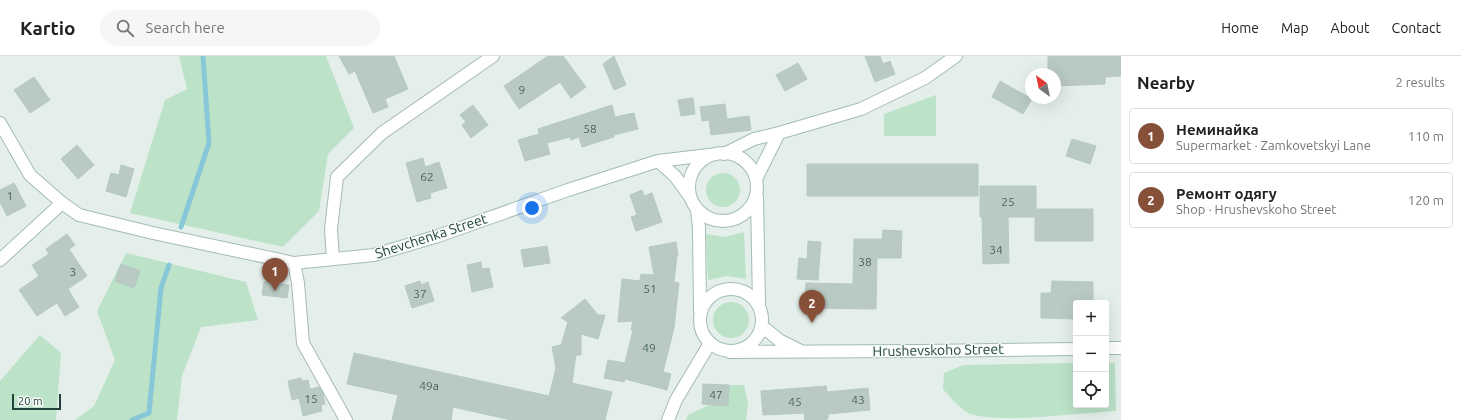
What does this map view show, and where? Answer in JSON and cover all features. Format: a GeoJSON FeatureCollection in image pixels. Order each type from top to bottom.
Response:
{"type":"FeatureCollection","features":[{"type":"Feature","properties":{"kind":"street"},"geometry":{"type":"LineString","coordinates":[[333,258],[331,229],[338,177],[382,133],[493,56]]}},
{"type":"Feature","properties":{"kind":"street","name":"Shevchenka Street"},"geometry":{"type":"LineString","coordinates":[[0,123],[30,175],[62,203],[80,215],[153,233],[294,262],[374,255],[438,236],[549,196],[658,161],[720,154],[754,139],[860,109],[925,78],[956,56]]}},
{"type":"Feature","properties":{"kind":"street"},"geometry":{"type":"LineString","coordinates":[[658,161],[675,176],[695,204],[707,217],[718,221],[730,220],[741,216],[753,203],[755,198],[756,182],[779,133]]}},
{"type":"Feature","properties":{"kind":"street"},"geometry":{"type":"LineString","coordinates":[[700,314],[704,304],[721,290],[732,289],[743,291],[753,297],[759,305],[763,316],[763,327],[751,346],[741,351],[730,352],[719,350],[710,343],[703,335],[700,325],[699,228],[690,185],[694,171],[703,160],[720,154],[738,157],[744,161],[753,172],[756,182],[759,305]]}},
{"type":"Feature","properties":{"kind":"street"},"geometry":{"type":"LineString","coordinates":[[0,260],[62,203]]}},
{"type":"Feature","properties":{"kind":"street"},"geometry":{"type":"LineString","coordinates":[[294,262],[298,283],[303,343],[346,420]]}},
{"type":"Feature","properties":{"kind":"street","name":"Hrushevskoho Street"},"geometry":{"type":"LineString","coordinates":[[763,327],[779,340],[800,351]]}},
{"type":"Feature","properties":{"kind":"street"},"geometry":{"type":"LineString","coordinates":[[668,420],[676,400],[710,343]]}},
{"type":"Feature","properties":{"kind":"street"},"geometry":{"type":"LineString","coordinates":[[1109,348],[1121,348]]}},
{"type":"Feature","properties":{"kind":"street","name":"Hrushevskoho Street"},"geometry":{"type":"LineString","coordinates":[[730,352],[1073,349]]}},
{"type":"Feature","properties":{"kind":"green space"},"geometry":{"type":"Polygon","coordinates":[[[179,56],[326,56],[354,128],[328,154],[319,211],[283,247],[130,213],[165,100],[187,89],[179,56]]]}},
{"type":"Feature","properties":{"kind":"green space"},"geometry":{"type":"Polygon","coordinates":[[[936,95],[936,136],[884,136],[884,114],[936,95]]]}},
{"type":"Feature","properties":{"kind":"green space"},"geometry":{"type":"Polygon","coordinates":[[[720,173],[726,173],[730,174],[737,180],[740,190],[739,197],[733,204],[726,207],[720,207],[716,206],[709,200],[706,193],[706,187],[707,183],[713,176],[720,173]]]}},
{"type":"Feature","properties":{"kind":"green space"},"geometry":{"type":"Polygon","coordinates":[[[744,232],[746,279],[727,276],[708,280],[706,234],[725,237],[744,232]]]}},
{"type":"Feature","properties":{"kind":"green space"},"geometry":{"type":"Polygon","coordinates":[[[126,253],[246,282],[258,320],[201,327],[182,376],[177,420],[75,420],[94,406],[115,360],[97,311],[126,253]]]}},
{"type":"Feature","properties":{"kind":"green space"},"geometry":{"type":"Polygon","coordinates":[[[731,302],[741,305],[746,310],[749,320],[746,330],[741,335],[731,338],[721,335],[716,330],[713,320],[716,310],[721,305],[731,302]]]}},
{"type":"Feature","properties":{"kind":"green space"},"geometry":{"type":"Polygon","coordinates":[[[40,335],[61,353],[56,420],[0,420],[0,381],[40,335]]]}},
{"type":"Feature","properties":{"kind":"green space"},"geometry":{"type":"Polygon","coordinates":[[[1073,363],[1073,408],[1109,408],[1109,363],[1115,363],[1116,411],[1010,418],[970,414],[955,403],[943,389],[944,373],[963,365],[1073,363]]]}},
{"type":"Feature","properties":{"kind":"green space"},"geometry":{"type":"Polygon","coordinates":[[[729,385],[744,385],[748,403],[746,420],[686,420],[688,415],[719,400],[729,385]]]}},
{"type":"Feature","properties":{"kind":"building"},"geometry":{"type":"Polygon","coordinates":[[[339,56],[394,56],[408,89],[385,99],[388,107],[373,113],[355,71],[349,74],[339,56]]]}},
{"type":"Feature","properties":{"kind":"building"},"geometry":{"type":"Polygon","coordinates":[[[548,56],[563,56],[586,87],[571,98],[560,82],[519,109],[504,86],[548,56]]]}},
{"type":"Feature","properties":{"kind":"building"},"geometry":{"type":"Polygon","coordinates":[[[614,56],[626,85],[614,90],[603,64],[614,56]]]}},
{"type":"Feature","properties":{"kind":"building"},"geometry":{"type":"Polygon","coordinates":[[[865,56],[880,56],[883,64],[890,61],[895,74],[875,82],[865,56]]]}},
{"type":"Feature","properties":{"kind":"building"},"geometry":{"type":"Polygon","coordinates":[[[1048,56],[1121,56],[1121,76],[1105,77],[1105,84],[1061,86],[1061,68],[1048,68],[1048,56]]]}},
{"type":"Feature","properties":{"kind":"building"},"geometry":{"type":"Polygon","coordinates":[[[798,63],[807,79],[785,91],[776,75],[798,63]]]}},
{"type":"Feature","properties":{"kind":"building"},"geometry":{"type":"Polygon","coordinates":[[[34,77],[50,100],[30,113],[14,90],[34,77]]]}},
{"type":"Feature","properties":{"kind":"building"},"geometry":{"type":"Polygon","coordinates":[[[1000,81],[1025,95],[1025,104],[1029,104],[1023,114],[992,97],[1000,81]]]}},
{"type":"Feature","properties":{"kind":"building"},"geometry":{"type":"Polygon","coordinates":[[[693,98],[695,114],[681,116],[678,100],[693,98]]]}},
{"type":"Feature","properties":{"kind":"building"},"geometry":{"type":"Polygon","coordinates":[[[725,104],[727,119],[749,116],[751,130],[711,135],[709,120],[702,121],[700,107],[725,104]]]}},
{"type":"Feature","properties":{"kind":"building"},"geometry":{"type":"Polygon","coordinates":[[[473,105],[488,125],[471,138],[462,125],[466,122],[460,115],[473,105]]]}},
{"type":"Feature","properties":{"kind":"building"},"geometry":{"type":"Polygon","coordinates":[[[612,105],[615,117],[634,113],[638,129],[614,135],[614,137],[582,147],[579,137],[571,140],[570,137],[547,143],[550,154],[525,161],[518,140],[539,134],[538,129],[612,105]]]}},
{"type":"Feature","properties":{"kind":"building"},"geometry":{"type":"Polygon","coordinates":[[[1072,139],[1096,146],[1090,164],[1066,156],[1072,139]]]}},
{"type":"Feature","properties":{"kind":"building"},"geometry":{"type":"Polygon","coordinates":[[[77,145],[94,165],[78,179],[61,159],[77,145]]]}},
{"type":"Feature","properties":{"kind":"building"},"geometry":{"type":"Polygon","coordinates":[[[423,158],[425,167],[439,162],[447,188],[430,193],[431,198],[417,202],[406,163],[423,158]]]}},
{"type":"Feature","properties":{"kind":"building"},"geometry":{"type":"Polygon","coordinates":[[[807,164],[978,164],[978,196],[807,196],[807,164]]]}},
{"type":"Feature","properties":{"kind":"building"},"geometry":{"type":"Polygon","coordinates":[[[121,165],[134,169],[126,197],[106,191],[111,173],[119,175],[121,165]]]}},
{"type":"Feature","properties":{"kind":"building"},"geometry":{"type":"Polygon","coordinates":[[[14,183],[26,206],[7,216],[0,202],[0,190],[14,183]]]}},
{"type":"Feature","properties":{"kind":"building"},"geometry":{"type":"Polygon","coordinates":[[[980,186],[1036,186],[1036,209],[1093,209],[1093,241],[1035,241],[1035,217],[1008,217],[1009,263],[983,264],[980,186]]]}},
{"type":"Feature","properties":{"kind":"building"},"geometry":{"type":"Polygon","coordinates":[[[642,190],[644,196],[652,193],[662,222],[636,231],[631,217],[637,215],[630,195],[642,190]]]}},
{"type":"Feature","properties":{"kind":"building"},"geometry":{"type":"Polygon","coordinates":[[[883,230],[902,231],[901,258],[877,258],[876,309],[805,308],[806,283],[853,284],[854,239],[882,239],[883,230]]]}},
{"type":"Feature","properties":{"kind":"building"},"geometry":{"type":"Polygon","coordinates":[[[67,234],[75,245],[69,249],[87,276],[68,289],[79,307],[65,316],[57,303],[37,316],[19,290],[39,276],[32,265],[49,254],[46,249],[67,234]]]}},
{"type":"Feature","properties":{"kind":"building"},"geometry":{"type":"Polygon","coordinates":[[[808,241],[821,242],[818,280],[797,279],[799,258],[807,259],[808,241]]]}},
{"type":"Feature","properties":{"kind":"building"},"geometry":{"type":"Polygon","coordinates":[[[676,242],[678,255],[674,282],[679,283],[674,328],[663,372],[671,374],[667,390],[625,379],[624,382],[604,378],[608,360],[625,363],[633,330],[631,330],[633,321],[618,322],[622,279],[640,281],[641,274],[654,275],[649,247],[676,242]]]}},
{"type":"Feature","properties":{"kind":"building"},"geometry":{"type":"Polygon","coordinates":[[[547,246],[550,263],[524,267],[521,250],[547,246]]]}},
{"type":"Feature","properties":{"kind":"building"},"geometry":{"type":"Polygon","coordinates":[[[481,262],[482,269],[489,268],[493,287],[472,292],[467,265],[481,262]]]}},
{"type":"Feature","properties":{"kind":"building"},"geometry":{"type":"Polygon","coordinates":[[[121,264],[140,271],[134,288],[115,281],[121,264]]]}},
{"type":"Feature","properties":{"kind":"building"},"geometry":{"type":"Polygon","coordinates":[[[420,281],[421,285],[428,282],[434,301],[412,308],[405,286],[420,281]]]}},
{"type":"Feature","properties":{"kind":"building"},"geometry":{"type":"Polygon","coordinates":[[[1052,281],[1093,282],[1093,300],[1073,300],[1073,319],[1041,318],[1041,293],[1051,293],[1052,281]]]}},
{"type":"Feature","properties":{"kind":"building"},"geometry":{"type":"Polygon","coordinates":[[[264,282],[289,285],[287,298],[262,295],[264,282]]]}},
{"type":"Feature","properties":{"kind":"building"},"geometry":{"type":"Polygon","coordinates":[[[585,299],[598,315],[605,315],[598,339],[581,334],[581,355],[576,355],[572,383],[612,392],[605,420],[511,420],[453,407],[451,420],[392,420],[398,395],[347,384],[354,353],[549,396],[556,368],[552,347],[561,345],[568,322],[561,318],[585,299]]]}},
{"type":"Feature","properties":{"kind":"building"},"geometry":{"type":"Polygon","coordinates":[[[301,378],[302,381],[308,380],[310,389],[319,387],[323,394],[325,404],[321,405],[322,411],[303,416],[299,398],[292,400],[288,381],[301,378]]]}},
{"type":"Feature","properties":{"kind":"building"},"geometry":{"type":"Polygon","coordinates":[[[703,384],[729,385],[728,406],[702,404],[703,384]]]}},
{"type":"Feature","properties":{"kind":"building"},"geometry":{"type":"Polygon","coordinates":[[[826,386],[827,392],[868,388],[870,410],[828,414],[828,419],[819,420],[805,420],[804,413],[763,415],[761,391],[826,386]]]}},
{"type":"Feature","properties":{"kind":"waterway"},"geometry":{"type":"LineString","coordinates":[[181,227],[209,143],[203,56]]}},
{"type":"Feature","properties":{"kind":"waterway"},"geometry":{"type":"LineString","coordinates":[[132,420],[149,413],[161,288],[169,265]]}},
{"type":"Feature","properties":{"kind":"place","name":"Неминайка"},"geometry":{"type":"Point","coordinates":[275,291]}},
{"type":"Feature","properties":{"kind":"place","name":"Ремонт одягу"},"geometry":{"type":"Point","coordinates":[812,323]}}]}
